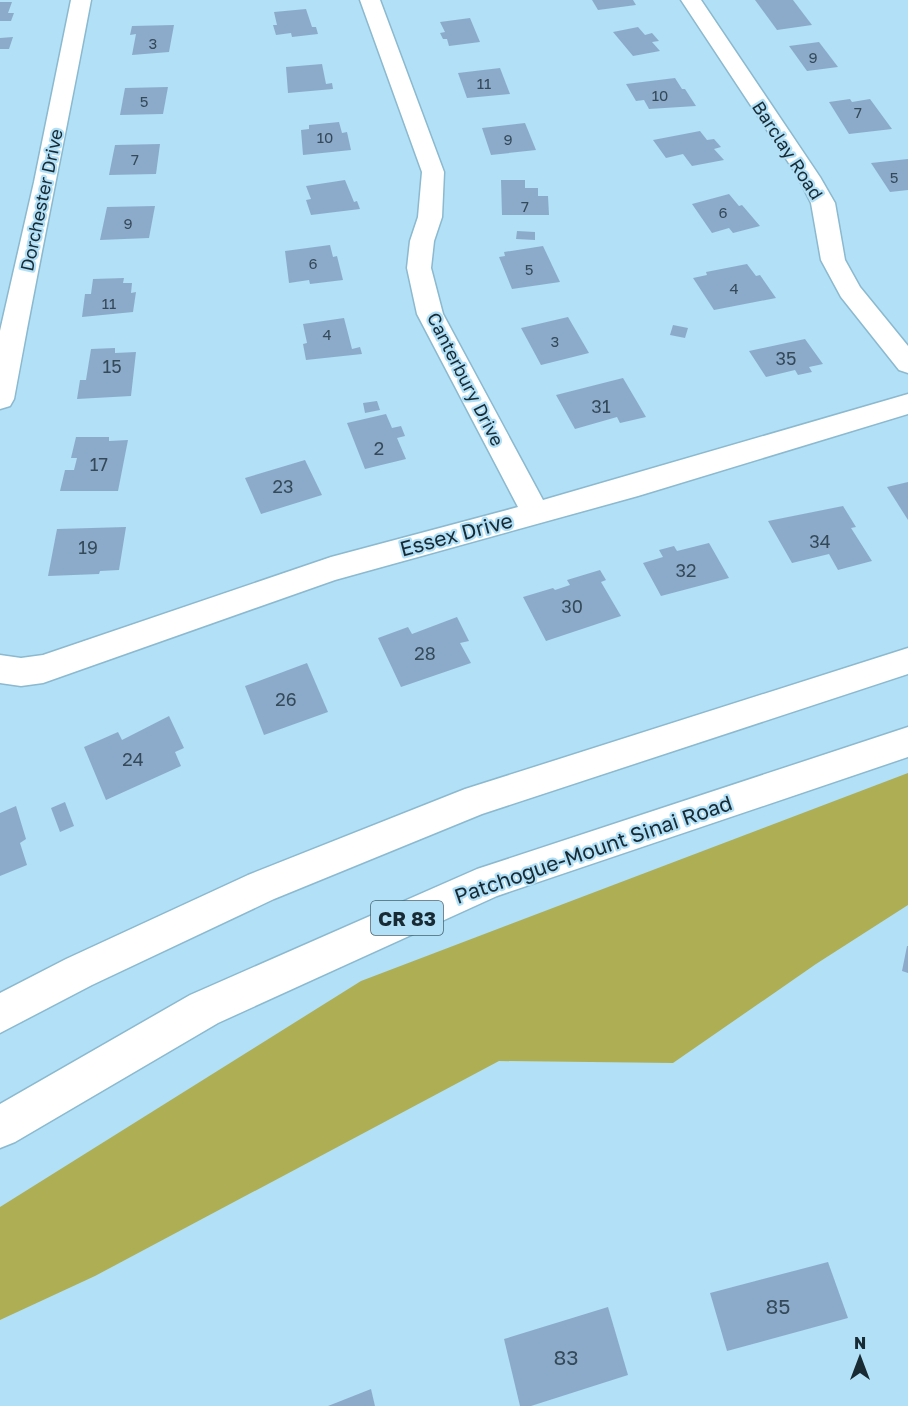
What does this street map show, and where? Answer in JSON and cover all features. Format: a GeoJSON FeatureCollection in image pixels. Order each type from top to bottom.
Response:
{"type":"FeatureCollection","features":[{"type":"Feature","properties":{"kind":"main road","name":"Dorchester Drive"},"geometry":{"type":"LineString","coordinates":[[0,399],[19,300],[46,182],[81,0]]}},
{"type":"Feature","properties":{"kind":"main road","name":"Canterbury Drive"},"geometry":{"type":"LineString","coordinates":[[370,0],[433,172],[430,217],[422,241],[419,268],[430,315],[536,512]]}},
{"type":"Feature","properties":{"kind":"main road","name":"Barclay Road"},"geometry":{"type":"LineString","coordinates":[[691,0],[809,177],[823,203],[833,260],[850,291],[908,364]]}},
{"type":"Feature","properties":{"kind":"main road","name":"Essex Drive"},"geometry":{"type":"LineString","coordinates":[[3,670],[43,669],[331,569],[693,470],[908,404]]}},
{"type":"Feature","properties":{"kind":"main road"},"geometry":{"type":"LineString","coordinates":[[0,1014],[80,972],[261,887],[477,800],[908,661]]}},
{"type":"Feature","properties":{"kind":"main road","name":"Patchogue-Mount Sinai Road"},"geometry":{"type":"LineString","coordinates":[[0,1127],[204,1009],[489,881],[908,742]]}},
{"type":"Feature","properties":{"kind":"shaded area"},"geometry":{"type":"Polygon","coordinates":[[[908,773],[908,905],[816,964],[673,1063],[499,1061],[95,1276],[0,1320],[0,1207],[361,981],[908,773]]]}},
{"type":"Feature","properties":{"kind":"building"},"geometry":{"type":"Polygon","coordinates":[[[592,0],[633,0],[636,5],[598,10],[592,0]]]}},
{"type":"Feature","properties":{"kind":"building"},"geometry":{"type":"Polygon","coordinates":[[[755,0],[793,0],[812,25],[777,30],[755,0]]]}},
{"type":"Feature","properties":{"kind":"building"},"geometry":{"type":"Polygon","coordinates":[[[0,2],[12,2],[8,13],[14,13],[11,21],[0,21],[0,2]]]}},
{"type":"Feature","properties":{"kind":"building"},"geometry":{"type":"Polygon","coordinates":[[[306,9],[312,27],[316,27],[318,34],[292,37],[291,33],[276,35],[273,25],[277,25],[274,12],[306,9]]]}},
{"type":"Feature","properties":{"kind":"building"},"geometry":{"type":"Polygon","coordinates":[[[470,18],[480,42],[449,46],[447,39],[443,39],[440,33],[445,32],[440,22],[470,18]]]}},
{"type":"Feature","properties":{"kind":"building"},"geometry":{"type":"Polygon","coordinates":[[[174,25],[169,52],[132,55],[136,34],[130,35],[132,26],[174,25]]]}},
{"type":"Feature","properties":{"kind":"building"},"geometry":{"type":"Polygon","coordinates":[[[638,27],[645,35],[652,33],[659,41],[652,42],[660,51],[633,56],[613,32],[638,27]]]}},
{"type":"Feature","properties":{"kind":"building"},"geometry":{"type":"Polygon","coordinates":[[[13,37],[9,49],[0,49],[0,38],[13,37]]]}},
{"type":"Feature","properties":{"kind":"building"},"geometry":{"type":"Polygon","coordinates":[[[819,42],[838,67],[807,71],[789,46],[819,42]]]}},
{"type":"Feature","properties":{"kind":"building"},"geometry":{"type":"Polygon","coordinates":[[[322,64],[326,84],[332,83],[333,89],[288,93],[286,67],[322,64]]]}},
{"type":"Feature","properties":{"kind":"building"},"geometry":{"type":"Polygon","coordinates":[[[500,68],[510,94],[467,98],[458,73],[500,68]]]}},
{"type":"Feature","properties":{"kind":"building"},"geometry":{"type":"Polygon","coordinates":[[[675,78],[696,106],[649,109],[644,100],[636,101],[626,84],[675,78]]]}},
{"type":"Feature","properties":{"kind":"building"},"geometry":{"type":"Polygon","coordinates":[[[168,87],[163,114],[120,115],[125,88],[168,87]]]}},
{"type":"Feature","properties":{"kind":"building"},"geometry":{"type":"Polygon","coordinates":[[[850,99],[852,102],[870,99],[892,129],[849,134],[829,102],[850,99]]]}},
{"type":"Feature","properties":{"kind":"building"},"geometry":{"type":"Polygon","coordinates":[[[339,122],[342,133],[347,132],[351,150],[303,155],[301,130],[309,129],[309,125],[339,122]]]}},
{"type":"Feature","properties":{"kind":"building"},"geometry":{"type":"Polygon","coordinates":[[[525,123],[536,150],[491,155],[482,128],[525,123]]]}},
{"type":"Feature","properties":{"kind":"building"},"geometry":{"type":"Polygon","coordinates":[[[700,131],[707,140],[714,139],[721,147],[714,149],[724,160],[692,166],[683,154],[666,158],[653,140],[700,131]]]}},
{"type":"Feature","properties":{"kind":"building"},"geometry":{"type":"Polygon","coordinates":[[[160,144],[156,174],[109,175],[115,145],[160,144]]]}},
{"type":"Feature","properties":{"kind":"building"},"geometry":{"type":"Polygon","coordinates":[[[908,159],[908,190],[890,192],[871,163],[908,159]]]}},
{"type":"Feature","properties":{"kind":"building"},"geometry":{"type":"Polygon","coordinates":[[[345,180],[354,202],[357,201],[360,209],[311,215],[306,200],[311,199],[306,186],[345,180]]]}},
{"type":"Feature","properties":{"kind":"building"},"geometry":{"type":"Polygon","coordinates":[[[501,180],[525,180],[525,188],[538,188],[538,196],[548,196],[549,215],[502,215],[501,180]]]}},
{"type":"Feature","properties":{"kind":"building"},"geometry":{"type":"Polygon","coordinates":[[[729,194],[760,226],[733,233],[729,228],[712,233],[692,204],[729,194]]]}},
{"type":"Feature","properties":{"kind":"building"},"geometry":{"type":"Polygon","coordinates":[[[155,206],[149,238],[100,240],[107,207],[155,206]]]}},
{"type":"Feature","properties":{"kind":"building"},"geometry":{"type":"Polygon","coordinates":[[[517,231],[535,232],[535,240],[516,239],[517,231]]]}},
{"type":"Feature","properties":{"kind":"building"},"geometry":{"type":"Polygon","coordinates":[[[330,245],[333,257],[337,256],[343,280],[310,284],[309,280],[289,283],[285,251],[330,245]]]}},
{"type":"Feature","properties":{"kind":"building"},"geometry":{"type":"Polygon","coordinates":[[[543,246],[560,282],[512,289],[499,257],[505,256],[504,252],[543,246]]]}},
{"type":"Feature","properties":{"kind":"building"},"geometry":{"type":"Polygon","coordinates":[[[747,264],[756,276],[760,275],[776,298],[714,310],[693,278],[707,275],[706,272],[747,264]]]}},
{"type":"Feature","properties":{"kind":"building"},"geometry":{"type":"Polygon","coordinates":[[[124,278],[123,283],[132,283],[131,293],[136,292],[133,312],[82,317],[85,294],[91,294],[93,279],[124,278]]]}},
{"type":"Feature","properties":{"kind":"building"},"geometry":{"type":"Polygon","coordinates":[[[568,317],[589,353],[541,365],[521,328],[568,317]]]}},
{"type":"Feature","properties":{"kind":"building"},"geometry":{"type":"Polygon","coordinates":[[[344,318],[352,349],[360,347],[362,354],[306,360],[303,344],[307,343],[303,324],[344,318]]]}},
{"type":"Feature","properties":{"kind":"building"},"geometry":{"type":"Polygon","coordinates":[[[673,325],[688,328],[685,338],[670,335],[673,325]]]}},
{"type":"Feature","properties":{"kind":"building"},"geometry":{"type":"Polygon","coordinates":[[[805,339],[823,364],[809,367],[812,372],[798,375],[795,370],[766,377],[749,351],[805,339]]]}},
{"type":"Feature","properties":{"kind":"building"},"geometry":{"type":"Polygon","coordinates":[[[115,348],[115,353],[136,352],[131,396],[77,399],[80,380],[86,380],[91,349],[115,348]]]}},
{"type":"Feature","properties":{"kind":"building"},"geometry":{"type":"Polygon","coordinates":[[[623,378],[646,417],[620,423],[617,417],[575,429],[556,395],[623,378]]]}},
{"type":"Feature","properties":{"kind":"building"},"geometry":{"type":"Polygon","coordinates":[[[377,401],[380,410],[365,413],[363,403],[377,401]]]}},
{"type":"Feature","properties":{"kind":"building"},"geometry":{"type":"Polygon","coordinates":[[[386,414],[392,428],[401,426],[405,436],[397,438],[406,459],[365,469],[347,423],[386,414]]]}},
{"type":"Feature","properties":{"kind":"building"},"geometry":{"type":"Polygon","coordinates":[[[76,437],[109,437],[109,441],[128,440],[118,491],[60,491],[65,470],[74,470],[77,458],[71,458],[76,437]]]}},
{"type":"Feature","properties":{"kind":"building"},"geometry":{"type":"Polygon","coordinates":[[[305,460],[322,495],[261,514],[245,478],[305,460]]]}},
{"type":"Feature","properties":{"kind":"building"},"geometry":{"type":"Polygon","coordinates":[[[908,482],[908,520],[887,487],[908,482]]]}},
{"type":"Feature","properties":{"kind":"building"},"geometry":{"type":"Polygon","coordinates":[[[843,506],[856,527],[851,528],[872,561],[838,570],[829,554],[792,563],[768,521],[843,506]]]}},
{"type":"Feature","properties":{"kind":"building"},"geometry":{"type":"Polygon","coordinates":[[[126,527],[119,570],[100,571],[99,574],[48,576],[57,529],[126,527]]]}},
{"type":"Feature","properties":{"kind":"building"},"geometry":{"type":"Polygon","coordinates":[[[709,543],[729,578],[661,596],[643,563],[663,557],[659,550],[674,546],[677,551],[709,543]]]}},
{"type":"Feature","properties":{"kind":"building"},"geometry":{"type":"Polygon","coordinates":[[[600,570],[606,580],[601,582],[621,616],[546,641],[523,597],[570,585],[567,580],[600,570]]]}},
{"type":"Feature","properties":{"kind":"building"},"geometry":{"type":"Polygon","coordinates":[[[457,617],[469,641],[460,643],[471,663],[401,687],[378,638],[408,627],[412,634],[457,617]]]}},
{"type":"Feature","properties":{"kind":"building"},"geometry":{"type":"Polygon","coordinates":[[[307,663],[328,712],[264,735],[245,686],[307,663]]]}},
{"type":"Feature","properties":{"kind":"building"},"geometry":{"type":"Polygon","coordinates":[[[169,716],[184,748],[175,752],[181,766],[106,800],[84,747],[118,732],[122,740],[169,716]]]}},
{"type":"Feature","properties":{"kind":"building"},"geometry":{"type":"Polygon","coordinates":[[[65,802],[74,826],[60,832],[51,808],[65,802]]]}},
{"type":"Feature","properties":{"kind":"building"},"geometry":{"type":"Polygon","coordinates":[[[16,806],[26,839],[20,843],[27,865],[0,876],[0,813],[16,806]]]}},
{"type":"Feature","properties":{"kind":"building"},"geometry":{"type":"Polygon","coordinates":[[[908,946],[908,973],[902,971],[908,946]]]}},
{"type":"Feature","properties":{"kind":"building"},"geometry":{"type":"Polygon","coordinates":[[[828,1262],[848,1318],[727,1351],[710,1293],[828,1262]]]}},
{"type":"Feature","properties":{"kind":"building"},"geometry":{"type":"Polygon","coordinates":[[[608,1307],[628,1375],[531,1406],[520,1406],[504,1339],[608,1307]]]}},
{"type":"Feature","properties":{"kind":"building"},"geometry":{"type":"Polygon","coordinates":[[[371,1389],[375,1406],[328,1406],[371,1389]]]}}]}
